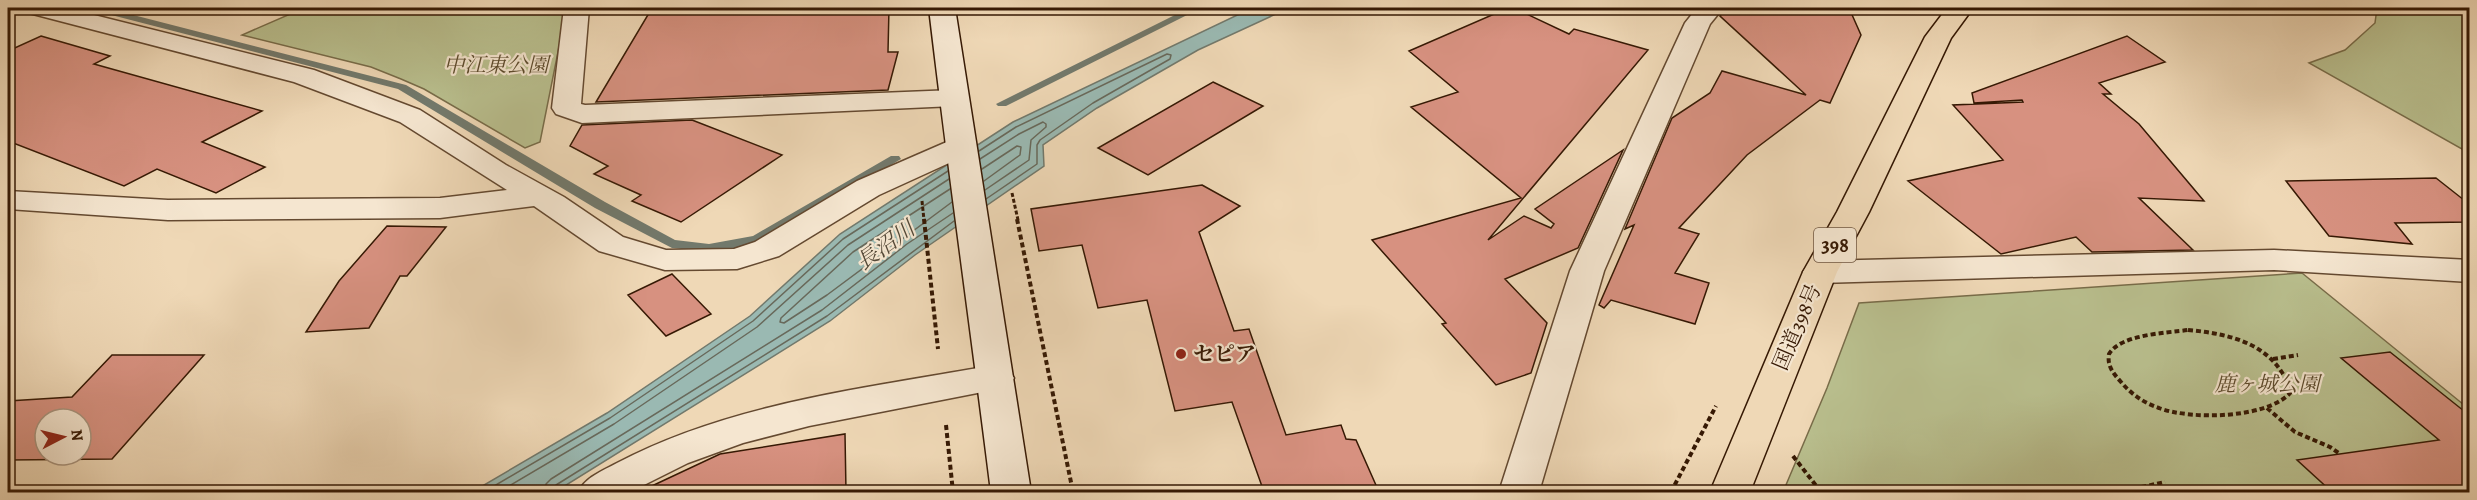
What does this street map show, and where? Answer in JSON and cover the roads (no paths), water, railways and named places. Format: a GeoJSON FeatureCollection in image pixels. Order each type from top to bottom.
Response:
{"type":"FeatureCollection","features":[{"type":"Feature","properties":{"kind":"highway","name":"国道398号"},"geometry":{"type":"LineString","coordinates":[[1730,492],[1820,272],[1928,63],[1938,37],[1959,8]]}},
{"type":"Feature","properties":{"kind":"street"},"geometry":{"type":"LineString","coordinates":[[38,8],[304,76],[410,116],[495,171],[539,196],[611,244],[665,260],[737,259],[767,249],[868,188],[960,147]]}},
{"type":"Feature","properties":{"kind":"street"},"geometry":{"type":"LineString","coordinates":[[576,8],[566,108],[582,114],[954,98]]}},
{"type":"Feature","properties":{"kind":"street"},"geometry":{"type":"LineString","coordinates":[[942,8],[1011,492]]}},
{"type":"Feature","properties":{"kind":"street"},"geometry":{"type":"LineString","coordinates":[[1519,492],[1587,271],[1698,23],[1710,8]]}},
{"type":"Feature","properties":{"kind":"street"},"geometry":{"type":"LineString","coordinates":[[8,200],[168,210],[440,208],[539,196]]}},
{"type":"Feature","properties":{"kind":"street"},"geometry":{"type":"LineString","coordinates":[[1820,272],[2274,260],[2469,271]]}},
{"type":"Feature","properties":{"kind":"street"},"geometry":{"type":"LineString","coordinates":[[598,492],[631,473],[699,442],[796,416],[995,378]]}},
{"type":"Feature","properties":{"kind":"water","name":"長沼川"},"geometry":{"type":"Polygon","coordinates":[[[1252,8],[1289,8],[1198,50],[1097,108],[1043,145],[1044,166],[915,255],[830,321],[555,492],[472,492],[607,413],[750,316],[840,234],[1013,122],[1252,8]]]}},
{"type":"Feature","properties":{"kind":"waterway"},"geometry":{"type":"LineString","coordinates":[[96,8],[402,87],[600,205],[672,244],[709,248],[736,245],[758,239],[895,159]]}},
{"type":"Feature","properties":{"kind":"waterway"},"geometry":{"type":"LineString","coordinates":[[1002,104],[1196,8]]}},
{"type":"Feature","properties":{"kind":"place","name":"セピア"},"geometry":{"type":"Point","coordinates":[1181,354]}},
{"type":"Feature","properties":{"kind":"park label","name":"中江東公園"},"geometry":{"type":"Point","coordinates":[496,65]}},
{"type":"Feature","properties":{"kind":"park label","name":"鹿ヶ城公園"},"geometry":{"type":"Point","coordinates":[2267,384]}}]}
